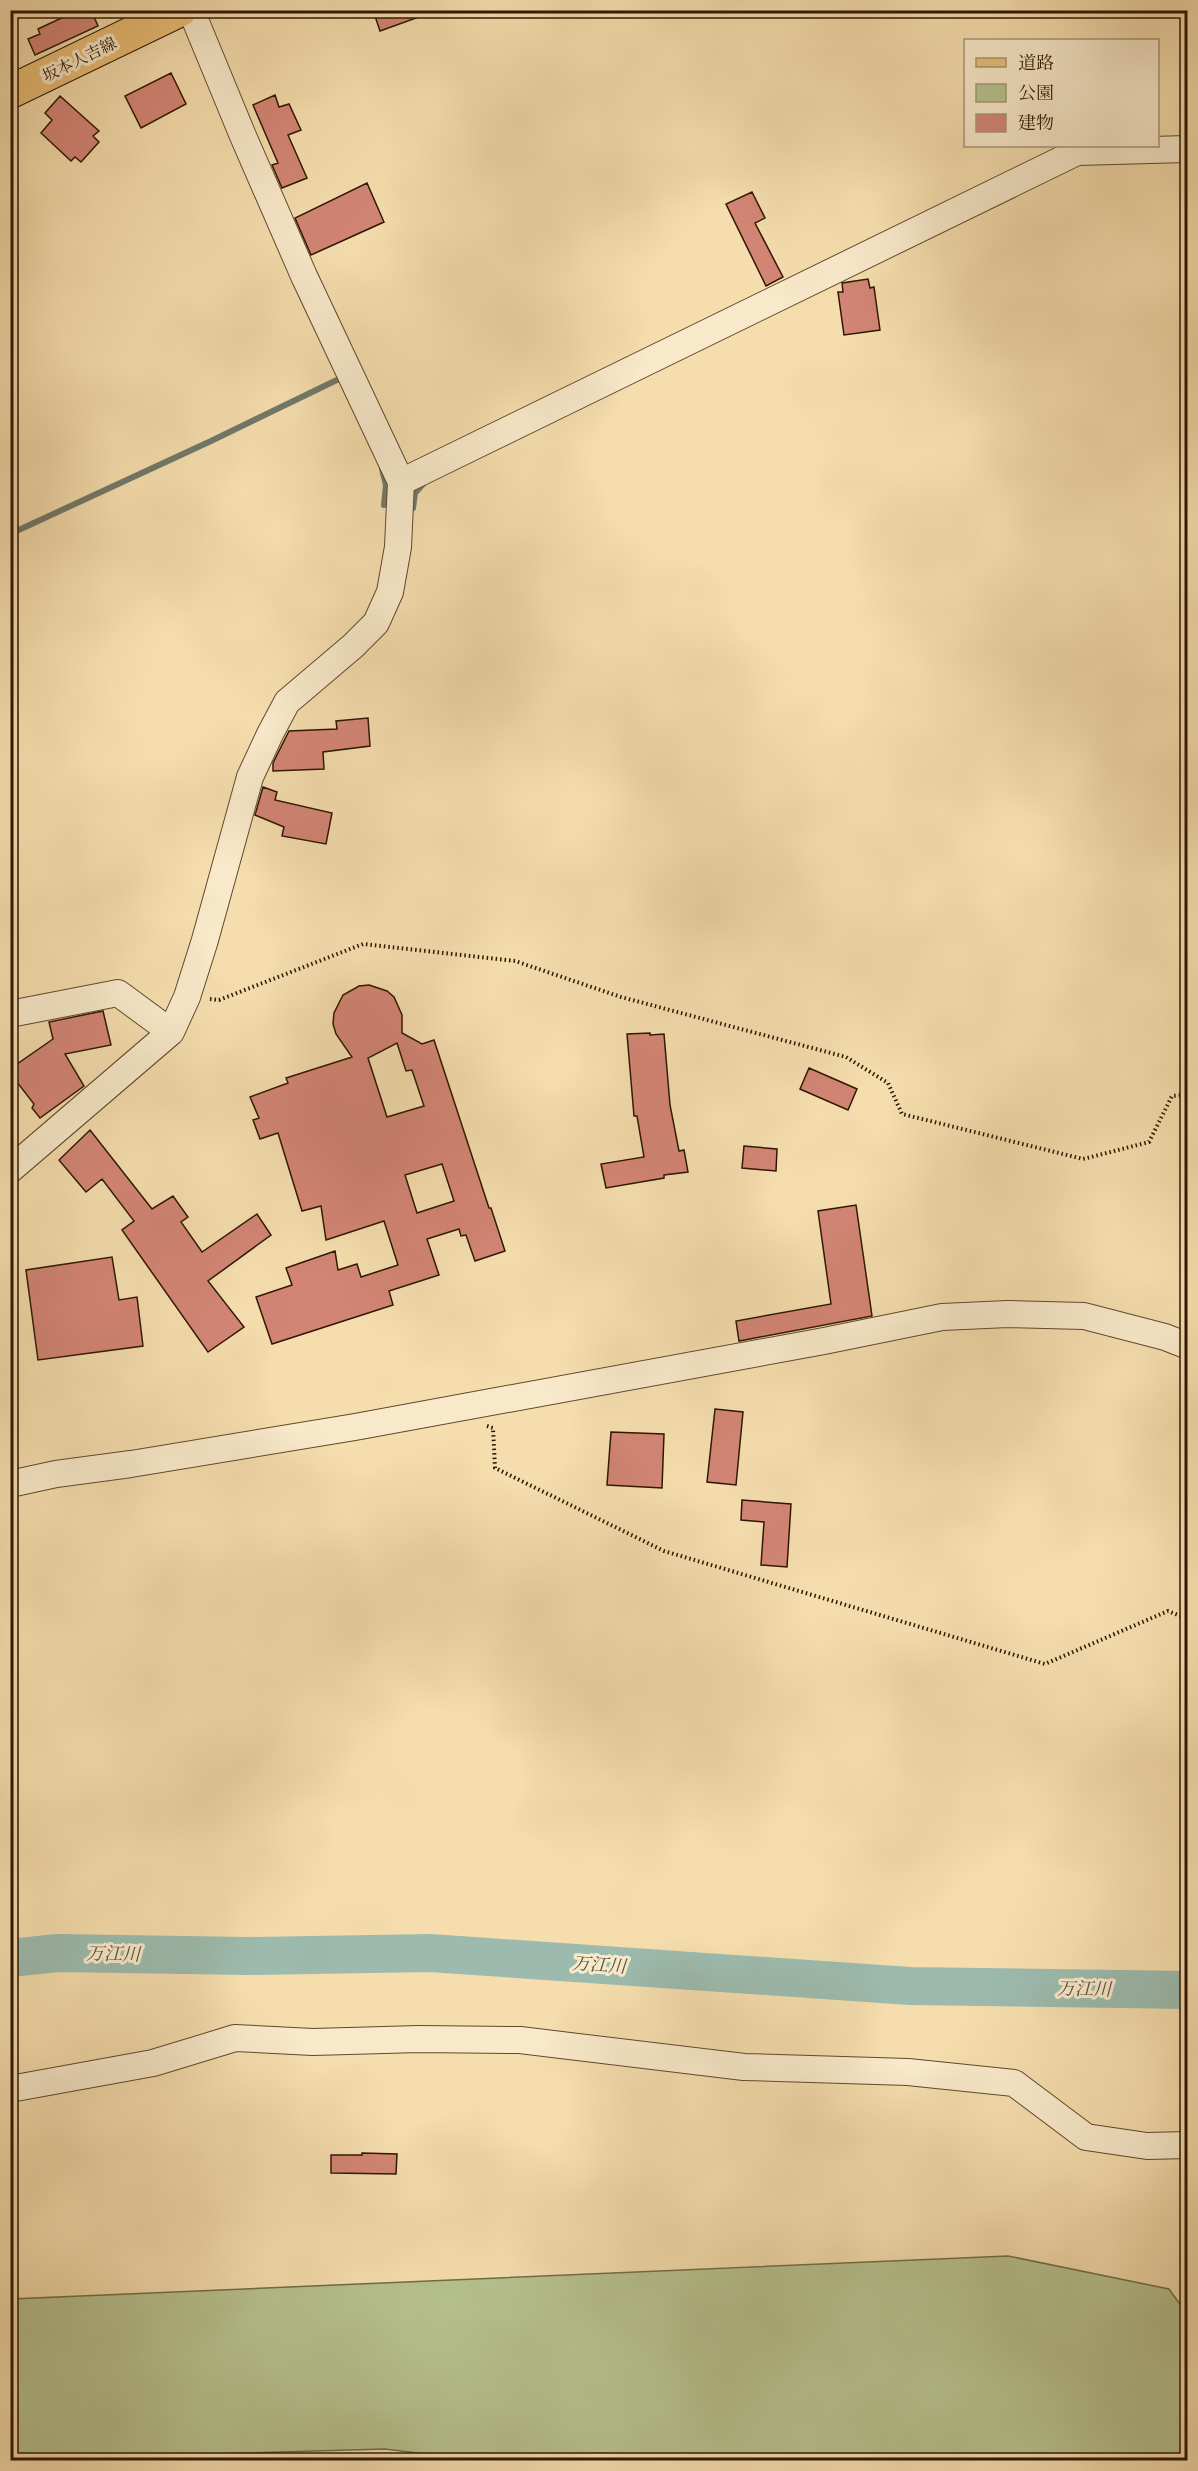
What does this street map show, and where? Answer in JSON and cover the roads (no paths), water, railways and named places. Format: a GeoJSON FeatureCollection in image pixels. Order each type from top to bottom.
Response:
{"type":"FeatureCollection","features":[{"type":"Feature","properties":{"kind":"main road","name":"坂本人吉線"},"geometry":{"type":"LineString","coordinates":[[10,92],[180,10]]}},
{"type":"Feature","properties":{"kind":"street"},"geometry":{"type":"LineString","coordinates":[[10,1170],[171,1032],[187,996],[250,777],[270,734],[287,702],[376,623],[390,592],[398,547],[401,482],[304,276],[191,10]]}},
{"type":"Feature","properties":{"kind":"street"},"geometry":{"type":"LineString","coordinates":[[401,482],[1077,152],[1188,149]]}},
{"type":"Feature","properties":{"kind":"street"},"geometry":{"type":"LineString","coordinates":[[10,1014],[118,993],[171,1032]]}},
{"type":"Feature","properties":{"kind":"street"},"geometry":{"type":"LineString","coordinates":[[10,1484],[56,1474],[355,1427],[824,1341],[942,1317],[1008,1314],[1084,1316],[1165,1337],[1188,1346]]}},
{"type":"Feature","properties":{"kind":"street"},"geometry":{"type":"LineString","coordinates":[[10,2089],[153,2062],[235,2038],[313,2042],[419,2039],[520,2040],[744,2067],[908,2072],[1014,2083],[1086,2137],[1147,2146],[1188,2145]]}},
{"type":"Feature","properties":{"kind":"waterway"},"geometry":{"type":"LineString","coordinates":[[10,534],[341,378],[342,380]]}},
{"type":"Feature","properties":{"kind":"waterway"},"geometry":{"type":"LineString","coordinates":[[382,469],[386,485],[384,505]]}},
{"type":"Feature","properties":{"kind":"waterway"},"geometry":{"type":"LineString","coordinates":[[413,508],[415,493],[424,483]]}},
{"type":"Feature","properties":{"kind":"waterway","name":"万江川"},"geometry":{"type":"LineString","coordinates":[[10,1958],[58,1953],[247,1956],[430,1953],[910,1986],[1188,1990]]}}]}
